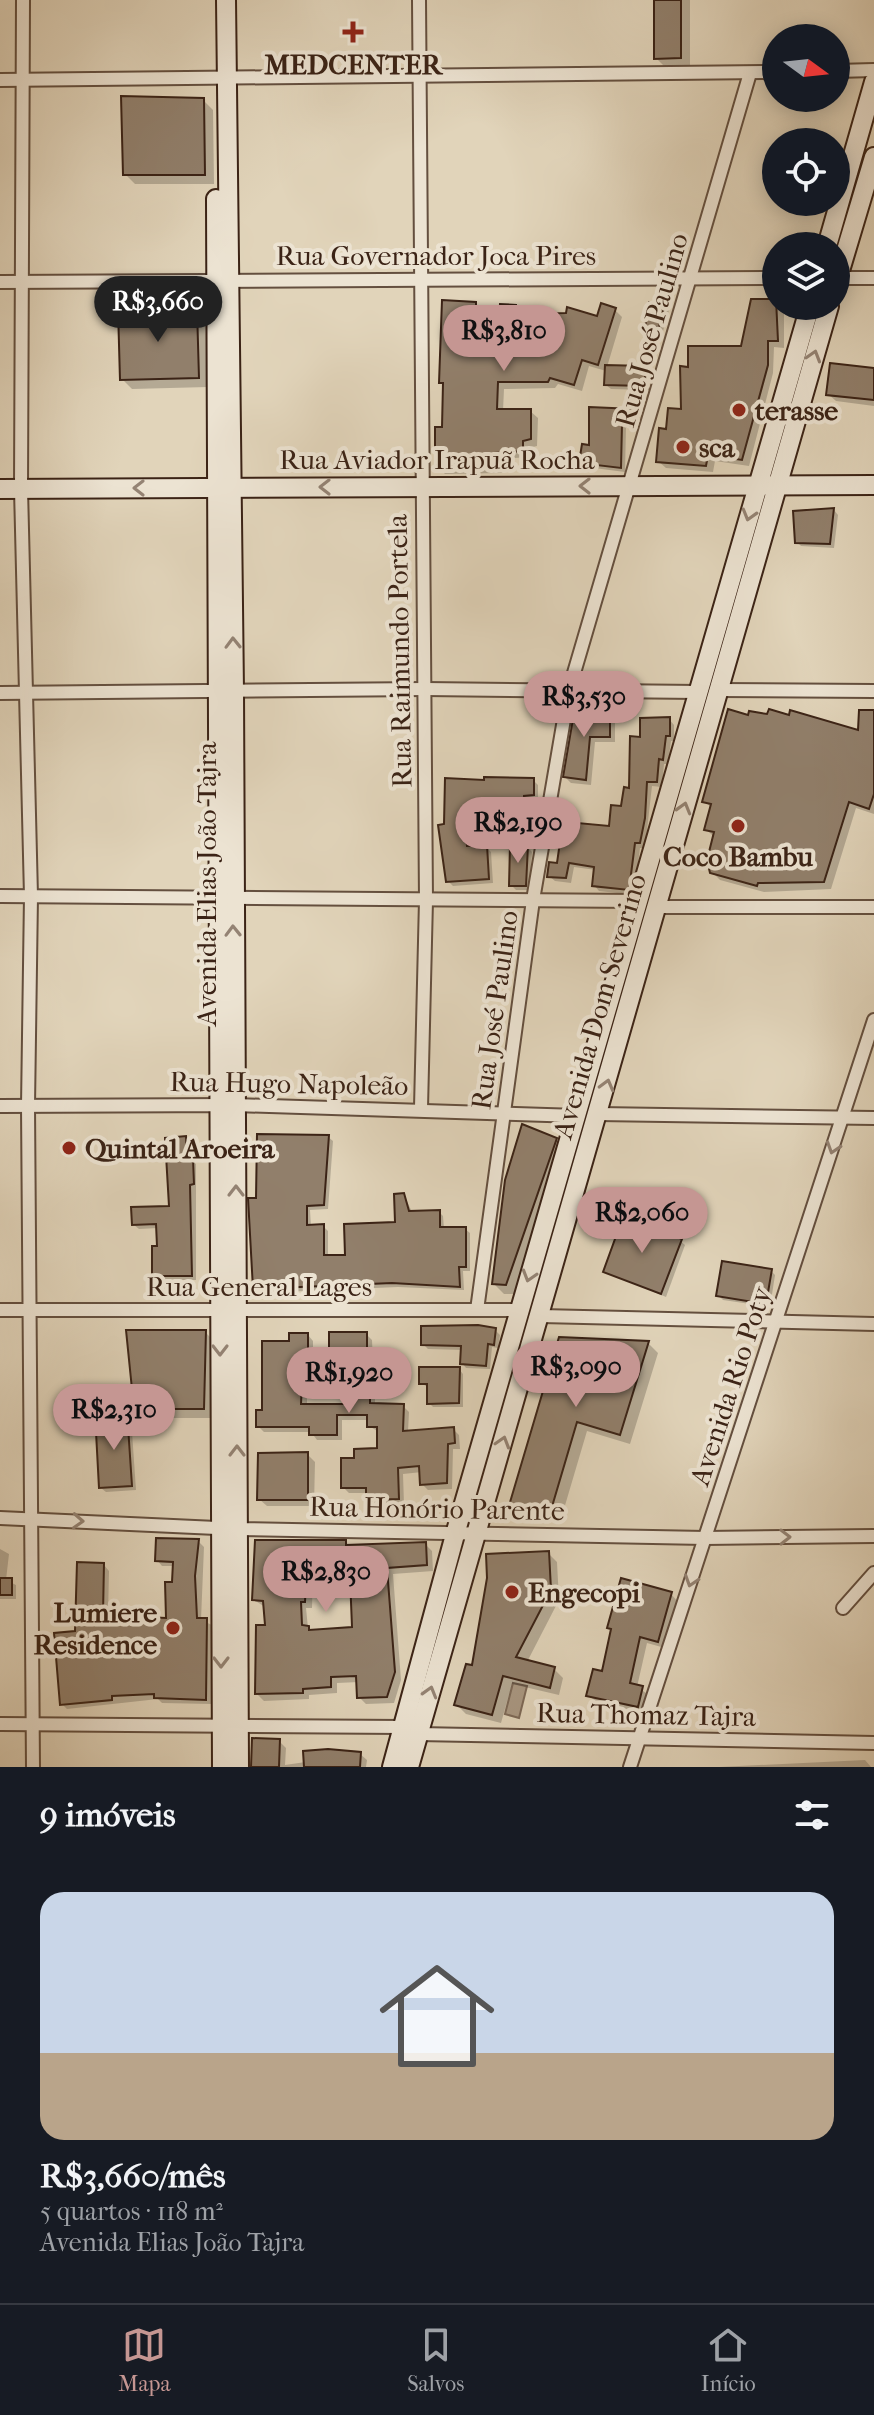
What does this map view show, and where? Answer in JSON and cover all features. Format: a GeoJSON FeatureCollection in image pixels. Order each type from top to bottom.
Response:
{"type":"FeatureCollection","features":[{"type":"Feature","properties":{"kind":"main road","name":"Avenida Elias João Tajra"},"geometry":{"type":"LineString","coordinates":[[215,0],[221,77],[233,149],[222,279]]}},
{"type":"Feature","properties":{"kind":"main road","name":"Avenida Elias João Tajra"},"geometry":{"type":"LineString","coordinates":[[222,1767],[230,1725],[221,77],[226,0]]}},
{"type":"Feature","properties":{"kind":"main road"},"geometry":{"type":"LineString","coordinates":[[831,232],[874,82]]}},
{"type":"Feature","properties":{"kind":"main road"},"geometry":{"type":"LineString","coordinates":[[850,237],[874,157]]}},
{"type":"Feature","properties":{"kind":"main road","name":"Avenida Dom Severino"},"geometry":{"type":"LineString","coordinates":[[409,1767],[410,1730],[456,1531],[578,1116],[719,690],[807,320]]}},
{"type":"Feature","properties":{"kind":"main road","name":"Avenida Dom Severino"},"geometry":{"type":"LineString","coordinates":[[392,1767],[410,1730],[475,1533],[541,1316],[598,1114],[699,692],[824,320]]}},
{"type":"Feature","properties":{"kind":"main road","name":"Rua Aviador Irapuã Rocha"},"geometry":{"type":"LineString","coordinates":[[0,489],[874,485]]}},
{"type":"Feature","properties":{"kind":"main road","name":"Avenida Elias João Tajra"},"geometry":{"type":"LineString","coordinates":[[230,1725],[239,1767]]}},
{"type":"Feature","properties":{"kind":"street"},"geometry":{"type":"LineString","coordinates":[[23,0],[21,489],[31,896],[28,1106],[33,1767]]}},
{"type":"Feature","properties":{"kind":"street","name":"Rua Raimundo Portela"},"geometry":{"type":"LineString","coordinates":[[419,0],[420,487],[426,900],[421,1108]]}},
{"type":"Feature","properties":{"kind":"street"},"geometry":{"type":"LineString","coordinates":[[850,71],[874,70]]}},
{"type":"Feature","properties":{"kind":"street"},"geometry":{"type":"LineString","coordinates":[[0,80],[420,73],[762,73]]}},
{"type":"Feature","properties":{"kind":"street","name":"Rua José Paulino"},"geometry":{"type":"LineString","coordinates":[[477,1310],[533,900],[569,690],[750,73]]}},
{"type":"Feature","properties":{"kind":"street","name":"Rua Governador Joca Pires"},"geometry":{"type":"LineString","coordinates":[[0,282],[762,278]]}},
{"type":"Feature","properties":{"kind":"street"},"geometry":{"type":"LineString","coordinates":[[850,280],[874,278]]}},
{"type":"Feature","properties":{"kind":"street"},"geometry":{"type":"LineString","coordinates":[[0,693],[425,689],[699,692]]}},
{"type":"Feature","properties":{"kind":"street"},"geometry":{"type":"LineString","coordinates":[[719,690],[874,691]]}},
{"type":"Feature","properties":{"kind":"street"},"geometry":{"type":"LineString","coordinates":[[0,896],[533,900],[874,907]]}},
{"type":"Feature","properties":{"kind":"street","name":"Avenida Rio Poty"},"geometry":{"type":"LineString","coordinates":[[630,1767],[874,1020]]}},
{"type":"Feature","properties":{"kind":"street","name":"Rua Hugo Napoleão"},"geometry":{"type":"LineString","coordinates":[[0,1106],[228,1104],[421,1108],[578,1116]]}},
{"type":"Feature","properties":{"kind":"street"},"geometry":{"type":"LineString","coordinates":[[598,1114],[874,1118]]}},
{"type":"Feature","properties":{"kind":"street","name":"Rua General Lages"},"geometry":{"type":"LineString","coordinates":[[0,1310],[519,1310]]}},
{"type":"Feature","properties":{"kind":"street"},"geometry":{"type":"LineString","coordinates":[[541,1316],[874,1324]]}},
{"type":"Feature","properties":{"kind":"street","name":"Rua Honório Parente"},"geometry":{"type":"LineString","coordinates":[[0,1518],[230,1528],[705,1538],[874,1536]]}},
{"type":"Feature","properties":{"kind":"street"},"geometry":{"type":"LineString","coordinates":[[843,1608],[874,1573]]}},
{"type":"Feature","properties":{"kind":"street","name":"Rua Thomaz Tajra"},"geometry":{"type":"LineString","coordinates":[[0,1724],[230,1725],[874,1743]]}},
{"type":"Feature","properties":{"kind":"shaded area"},"geometry":{"type":"Polygon","coordinates":[[[513,1683],[527,1686],[519,1718],[505,1714],[513,1683]]]}},
{"type":"Feature","properties":{"kind":"building"},"geometry":{"type":"Polygon","coordinates":[[[654,0],[681,0],[681,58],[654,59],[654,0]]]}},
{"type":"Feature","properties":{"kind":"building"},"geometry":{"type":"Polygon","coordinates":[[[121,96],[204,98],[205,175],[123,175],[121,96]]]}},
{"type":"Feature","properties":{"kind":"building"},"geometry":{"type":"Polygon","coordinates":[[[751,299],[762,299],[762,320],[777,320],[778,341],[768,341],[768,365],[742,460],[708,455],[706,466],[656,462],[659,428],[666,429],[668,408],[681,409],[680,366],[688,367],[688,346],[741,346],[751,299]]]}},
{"type":"Feature","properties":{"kind":"building"},"geometry":{"type":"Polygon","coordinates":[[[442,300],[476,302],[476,320],[499,321],[500,304],[516,305],[516,314],[566,313],[567,307],[597,316],[601,303],[616,308],[598,365],[582,360],[574,385],[550,378],[548,382],[498,382],[497,409],[531,409],[531,439],[523,441],[523,451],[495,453],[495,466],[435,467],[435,427],[442,427],[443,383],[439,383],[442,300]]]}},
{"type":"Feature","properties":{"kind":"building"},"geometry":{"type":"Polygon","coordinates":[[[649,302],[665,304],[659,327],[645,327],[649,302]]]}},
{"type":"Feature","properties":{"kind":"building"},"geometry":{"type":"Polygon","coordinates":[[[118,309],[197,309],[199,378],[120,380],[118,309]]]}},
{"type":"Feature","properties":{"kind":"building"},"geometry":{"type":"Polygon","coordinates":[[[830,363],[874,368],[874,400],[826,395],[830,363]]]}},
{"type":"Feature","properties":{"kind":"building"},"geometry":{"type":"Polygon","coordinates":[[[605,365],[645,366],[645,386],[604,385],[605,365]]]}},
{"type":"Feature","properties":{"kind":"building"},"geometry":{"type":"Polygon","coordinates":[[[589,407],[634,409],[633,425],[622,424],[621,468],[579,463],[582,444],[589,445],[589,407]]]}},
{"type":"Feature","properties":{"kind":"building"},"geometry":{"type":"Polygon","coordinates":[[[834,508],[830,544],[795,543],[793,511],[834,508]]]}},
{"type":"Feature","properties":{"kind":"building"},"geometry":{"type":"Polygon","coordinates":[[[575,707],[601,707],[601,715],[610,715],[610,737],[590,737],[586,780],[563,777],[575,707]]]}},
{"type":"Feature","properties":{"kind":"building"},"geometry":{"type":"Polygon","coordinates":[[[728,709],[748,715],[749,711],[767,714],[769,709],[789,715],[790,710],[858,730],[859,710],[874,710],[874,794],[869,809],[849,802],[824,882],[758,883],[757,886],[710,873],[707,860],[714,832],[704,830],[711,804],[702,802],[728,709]]]}},
{"type":"Feature","properties":{"kind":"building"},"geometry":{"type":"Polygon","coordinates":[[[670,717],[670,736],[666,736],[663,760],[659,759],[657,782],[647,782],[645,818],[640,843],[635,843],[629,890],[592,886],[594,867],[569,863],[566,878],[547,877],[549,862],[557,863],[567,822],[609,826],[611,805],[621,806],[624,787],[629,788],[630,736],[640,737],[640,718],[670,717]]]}},
{"type":"Feature","properties":{"kind":"building"},"geometry":{"type":"Polygon","coordinates":[[[484,777],[534,778],[534,795],[524,796],[524,819],[465,816],[467,846],[487,845],[489,879],[446,882],[438,825],[444,824],[445,778],[484,780],[484,777]]]}},
{"type":"Feature","properties":{"kind":"building"},"geometry":{"type":"Polygon","coordinates":[[[510,845],[528,845],[526,886],[509,886],[510,845]]]}},
{"type":"Feature","properties":{"kind":"building"},"geometry":{"type":"Polygon","coordinates":[[[522,1124],[557,1138],[506,1285],[492,1284],[505,1180],[522,1124]]]}},
{"type":"Feature","properties":{"kind":"building"},"geometry":{"type":"Polygon","coordinates":[[[257,1134],[329,1135],[324,1205],[307,1206],[307,1225],[324,1224],[324,1255],[345,1255],[344,1224],[395,1222],[394,1194],[404,1193],[409,1211],[440,1210],[440,1227],[466,1227],[466,1267],[459,1267],[460,1287],[392,1283],[253,1289],[248,1198],[256,1198],[257,1134]]]}},
{"type":"Feature","properties":{"kind":"building"},"geometry":{"type":"Polygon","coordinates":[[[186,1136],[187,1158],[193,1158],[194,1184],[190,1185],[192,1276],[152,1276],[152,1246],[157,1246],[156,1224],[132,1225],[131,1207],[169,1206],[165,1138],[186,1136]]]}},
{"type":"Feature","properties":{"kind":"building"},"geometry":{"type":"Polygon","coordinates":[[[623,1217],[682,1239],[661,1294],[603,1272],[623,1217]]]}},
{"type":"Feature","properties":{"kind":"building"},"geometry":{"type":"Polygon","coordinates":[[[722,1261],[772,1269],[766,1304],[716,1296],[722,1261]]]}},
{"type":"Feature","properties":{"kind":"building"},"geometry":{"type":"Polygon","coordinates":[[[478,1325],[496,1328],[494,1345],[488,1344],[486,1366],[460,1364],[461,1346],[421,1345],[421,1326],[478,1325]]]}},
{"type":"Feature","properties":{"kind":"building"},"geometry":{"type":"Polygon","coordinates":[[[126,1330],[206,1330],[204,1409],[134,1409],[126,1330]]]}},
{"type":"Feature","properties":{"kind":"building"},"geometry":{"type":"Polygon","coordinates":[[[329,1332],[367,1332],[367,1356],[346,1378],[370,1378],[370,1403],[404,1404],[403,1431],[454,1427],[455,1443],[448,1444],[447,1483],[420,1485],[419,1466],[398,1468],[399,1499],[366,1500],[366,1488],[341,1488],[341,1458],[354,1458],[354,1449],[377,1448],[377,1427],[367,1427],[367,1415],[337,1415],[337,1435],[309,1435],[309,1427],[256,1427],[256,1410],[262,1410],[262,1341],[289,1341],[289,1333],[308,1333],[308,1383],[302,1383],[301,1404],[352,1404],[315,1369],[329,1354],[329,1332]]]}},
{"type":"Feature","properties":{"kind":"building"},"geometry":{"type":"Polygon","coordinates":[[[559,1337],[649,1341],[620,1435],[577,1422],[551,1510],[508,1509],[559,1337]]]}},
{"type":"Feature","properties":{"kind":"building"},"geometry":{"type":"Polygon","coordinates":[[[419,1367],[460,1367],[459,1403],[427,1404],[427,1384],[419,1384],[419,1367]]]}},
{"type":"Feature","properties":{"kind":"building"},"geometry":{"type":"Polygon","coordinates":[[[127,1411],[132,1486],[99,1488],[96,1432],[108,1431],[106,1412],[127,1411]]]}},
{"type":"Feature","properties":{"kind":"building"},"geometry":{"type":"Polygon","coordinates":[[[308,1452],[308,1500],[257,1500],[258,1453],[308,1452]]]}},
{"type":"Feature","properties":{"kind":"building"},"geometry":{"type":"Polygon","coordinates":[[[156,1538],[199,1539],[195,1576],[197,1618],[207,1618],[206,1700],[154,1698],[154,1694],[112,1696],[112,1700],[60,1705],[54,1633],[75,1631],[77,1562],[104,1563],[103,1615],[166,1618],[165,1582],[172,1582],[173,1562],[155,1561],[156,1538]]]}},
{"type":"Feature","properties":{"kind":"building"},"geometry":{"type":"Polygon","coordinates":[[[255,1540],[346,1540],[346,1545],[426,1542],[427,1565],[387,1568],[395,1672],[387,1697],[357,1698],[356,1676],[331,1677],[331,1687],[303,1689],[303,1693],[255,1694],[256,1625],[265,1625],[263,1601],[252,1600],[255,1540]],[[307,1564],[305,1602],[301,1602],[302,1625],[309,1626],[309,1630],[352,1627],[350,1577],[329,1577],[328,1564],[307,1564]]]}},
{"type":"Feature","properties":{"kind":"building"},"geometry":{"type":"Polygon","coordinates":[[[549,1551],[551,1590],[516,1657],[555,1667],[550,1688],[503,1676],[492,1715],[454,1705],[466,1664],[472,1665],[487,1578],[486,1554],[549,1551]]]}},
{"type":"Feature","properties":{"kind":"building"},"geometry":{"type":"Polygon","coordinates":[[[0,1578],[12,1578],[12,1595],[0,1595],[0,1578]]]}},
{"type":"Feature","properties":{"kind":"building"},"geometry":{"type":"Polygon","coordinates":[[[621,1578],[672,1592],[658,1642],[640,1637],[630,1683],[643,1686],[638,1707],[586,1696],[593,1669],[602,1671],[611,1629],[607,1628],[621,1578]]]}},
{"type":"Feature","properties":{"kind":"building"},"geometry":{"type":"Polygon","coordinates":[[[252,1738],[280,1739],[279,1767],[251,1767],[252,1738]]]}},
{"type":"Feature","properties":{"kind":"building"},"geometry":{"type":"Polygon","coordinates":[[[328,1749],[361,1752],[360,1767],[304,1767],[303,1751],[328,1749]]]}},
{"type":"Feature","properties":{"kind":"place","name":"MEDCENTER"},"geometry":{"type":"Point","coordinates":[353,32]}},
{"type":"Feature","properties":{"kind":"place","name":"terasse"},"geometry":{"type":"Point","coordinates":[739,410]}},
{"type":"Feature","properties":{"kind":"place","name":"sca"},"geometry":{"type":"Point","coordinates":[683,447]}},
{"type":"Feature","properties":{"kind":"place","name":"Coco Bambu"},"geometry":{"type":"Point","coordinates":[738,826]}},
{"type":"Feature","properties":{"kind":"place","name":"Quintal Aroeira"},"geometry":{"type":"Point","coordinates":[69,1148]}},
{"type":"Feature","properties":{"kind":"place","name":"Engecopi"},"geometry":{"type":"Point","coordinates":[512,1592]}},
{"type":"Feature","properties":{"kind":"place","name":"Lumiere Residence"},"geometry":{"type":"Point","coordinates":[173,1628]}}]}
